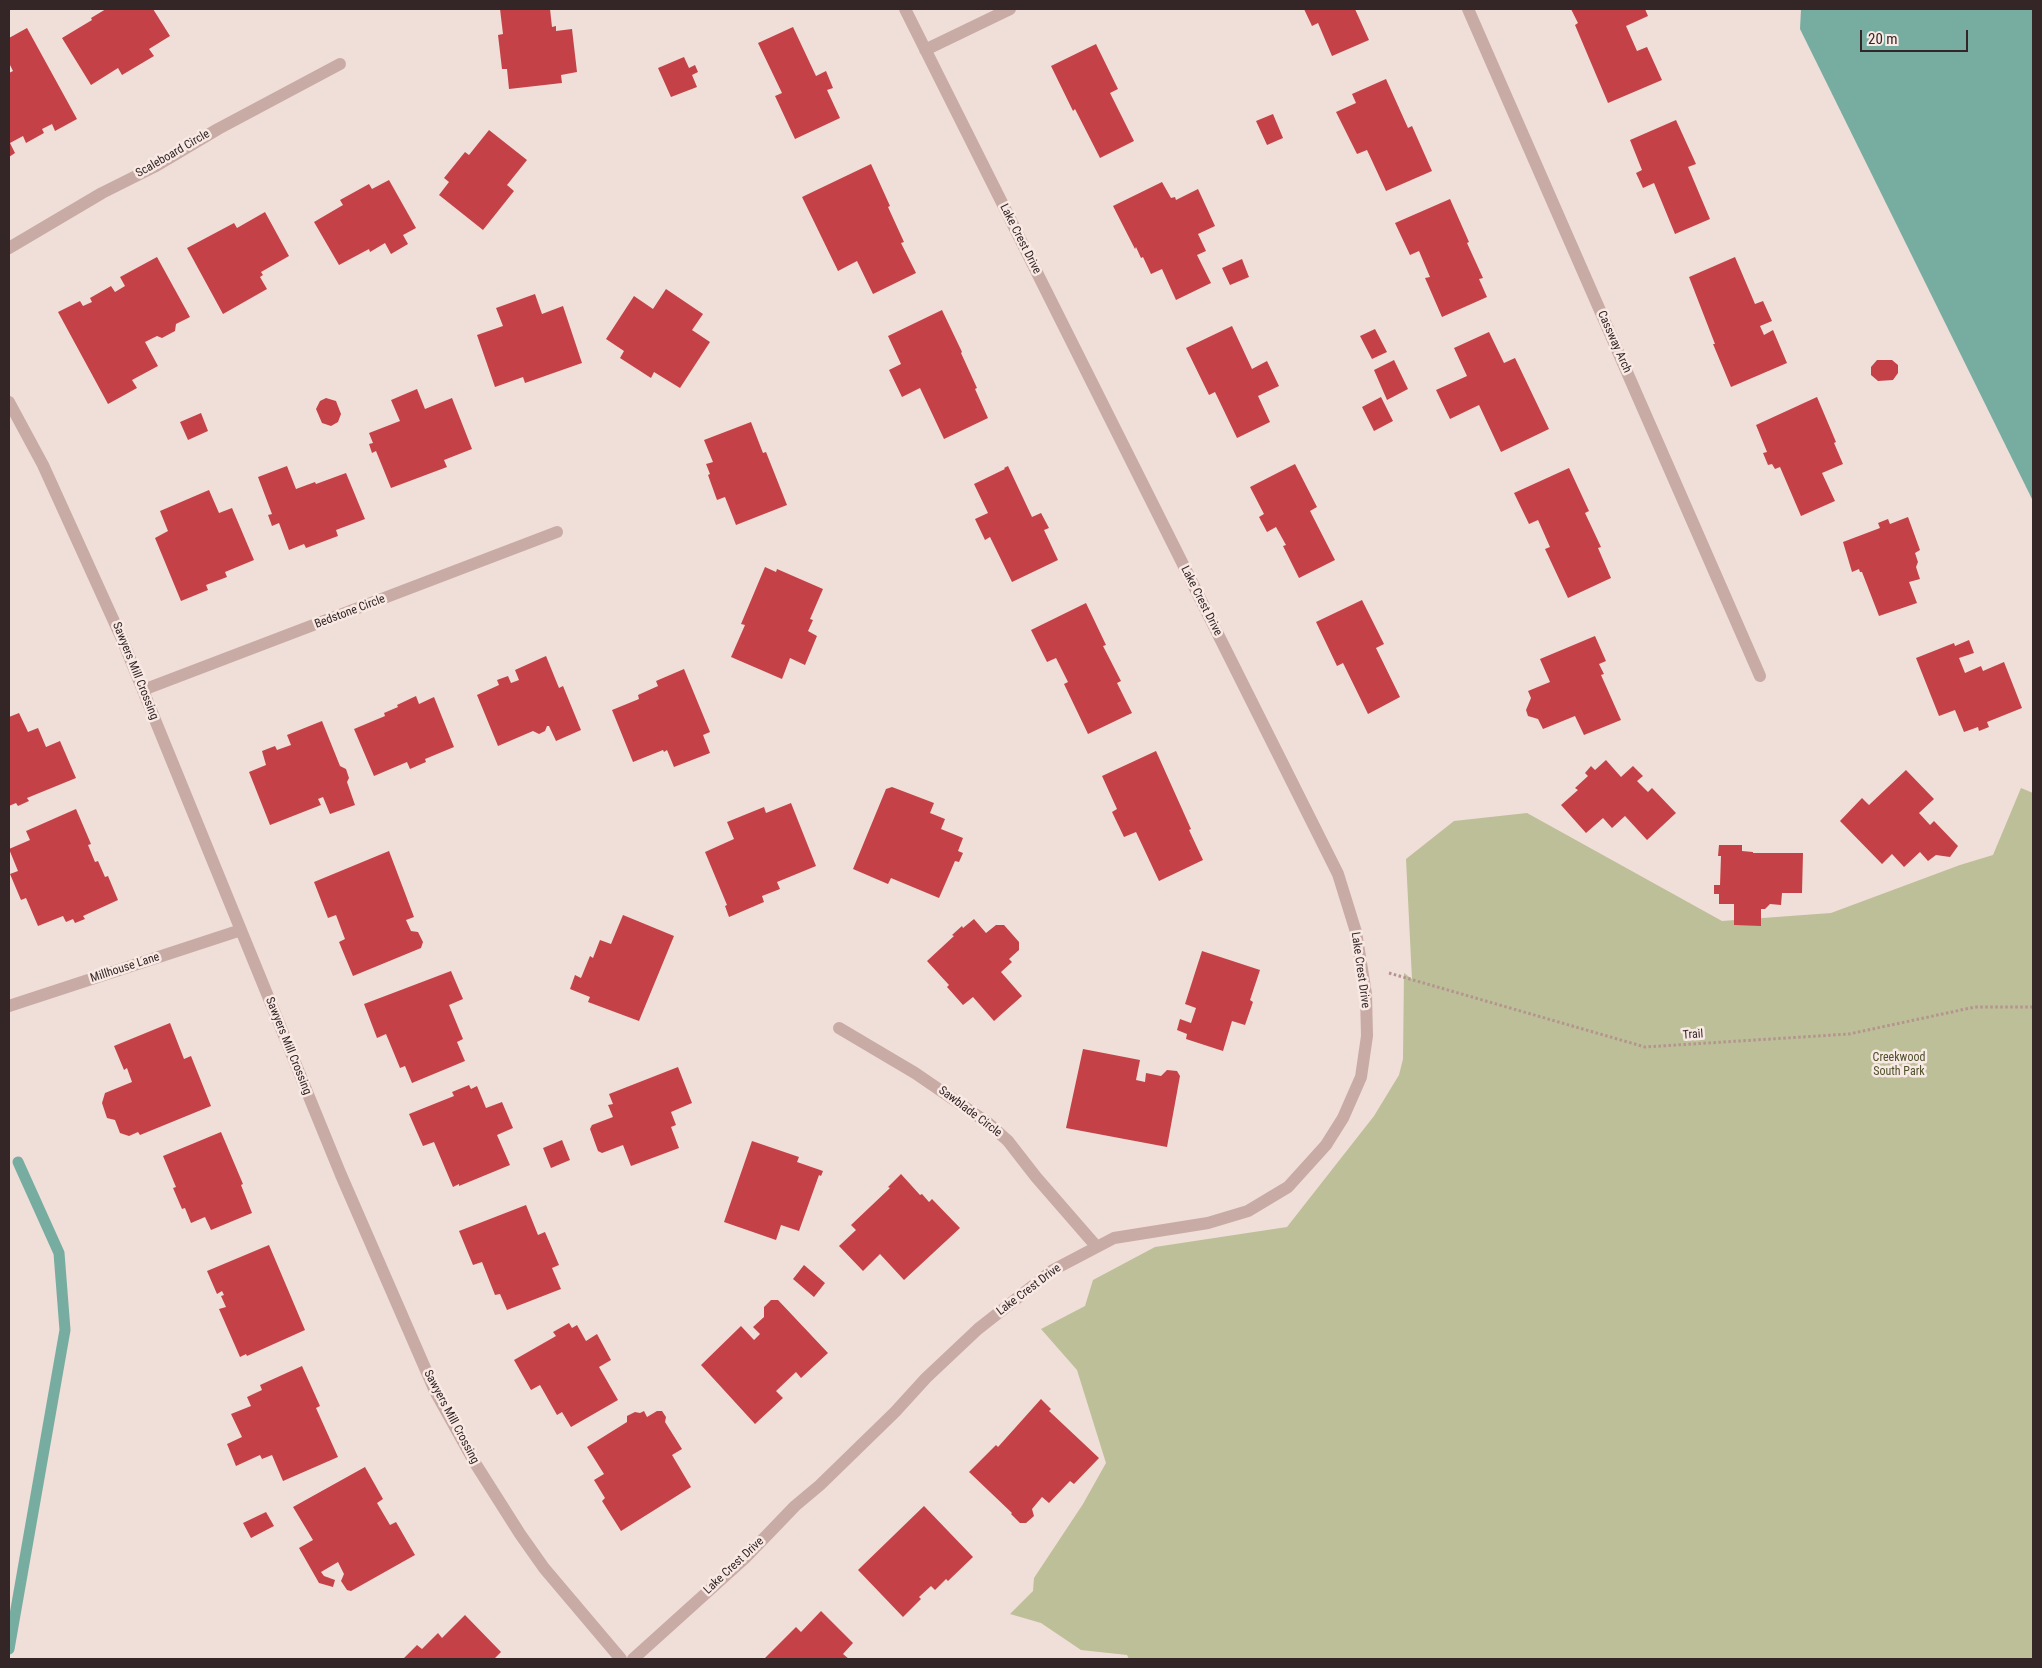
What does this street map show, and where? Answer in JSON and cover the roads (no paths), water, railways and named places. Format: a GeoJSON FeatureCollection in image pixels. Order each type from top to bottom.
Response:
{"type":"FeatureCollection","features":[{"type":"Feature","properties":{"kind":"street","name":"Lake Crest Drive"},"geometry":{"type":"LineString","coordinates":[[633,1659],[745,1558],[795,1506],[820,1485],[895,1412],[926,1378],[978,1329],[1053,1270],[1096,1246],[1114,1238],[1208,1223],[1248,1210],[1288,1187],[1326,1145],[1343,1118],[1361,1077],[1367,1036],[1366,994],[1356,932],[1338,874],[905,9]]}},
{"type":"Feature","properties":{"kind":"street"},"geometry":{"type":"LineString","coordinates":[[925,50],[1010,9]]}},
{"type":"Feature","properties":{"kind":"street","name":"Cassway Arch"},"geometry":{"type":"LineString","coordinates":[[1468,9],[1760,676]]}},
{"type":"Feature","properties":{"kind":"street","name":"Scaleboard Circle"},"geometry":{"type":"LineString","coordinates":[[9,248],[102,193],[154,167],[218,128],[340,64]]}},
{"type":"Feature","properties":{"kind":"street","name":"Sawyers Mill Crossing"},"geometry":{"type":"LineString","coordinates":[[9,402],[43,465],[122,638],[240,930],[435,1392],[475,1462],[520,1534],[544,1568],[621,1659]]}},
{"type":"Feature","properties":{"kind":"street","name":"Bedstone Circle"},"geometry":{"type":"LineString","coordinates":[[143,690],[557,532]]}},
{"type":"Feature","properties":{"kind":"street","name":"Millhouse Lane"},"geometry":{"type":"LineString","coordinates":[[9,1006],[240,930]]}},
{"type":"Feature","properties":{"kind":"street","name":"Sawblade Circle"},"geometry":{"type":"LineString","coordinates":[[839,1028],[915,1073],[988,1123],[1008,1141],[1036,1177],[1096,1246]]}},
{"type":"Feature","properties":{"kind":"water"},"geometry":{"type":"Polygon","coordinates":[[[1801,9],[2033,9],[2033,501],[1800,29],[1801,9]]]}},
{"type":"Feature","properties":{"kind":"waterway"},"geometry":{"type":"LineString","coordinates":[[9,1649],[65,1330],[59,1253],[18,1162]]}},
{"type":"Feature","properties":{"kind":"park label","name":"Creekwood South Park"},"geometry":{"type":"Point","coordinates":[1899,1065]}}]}
